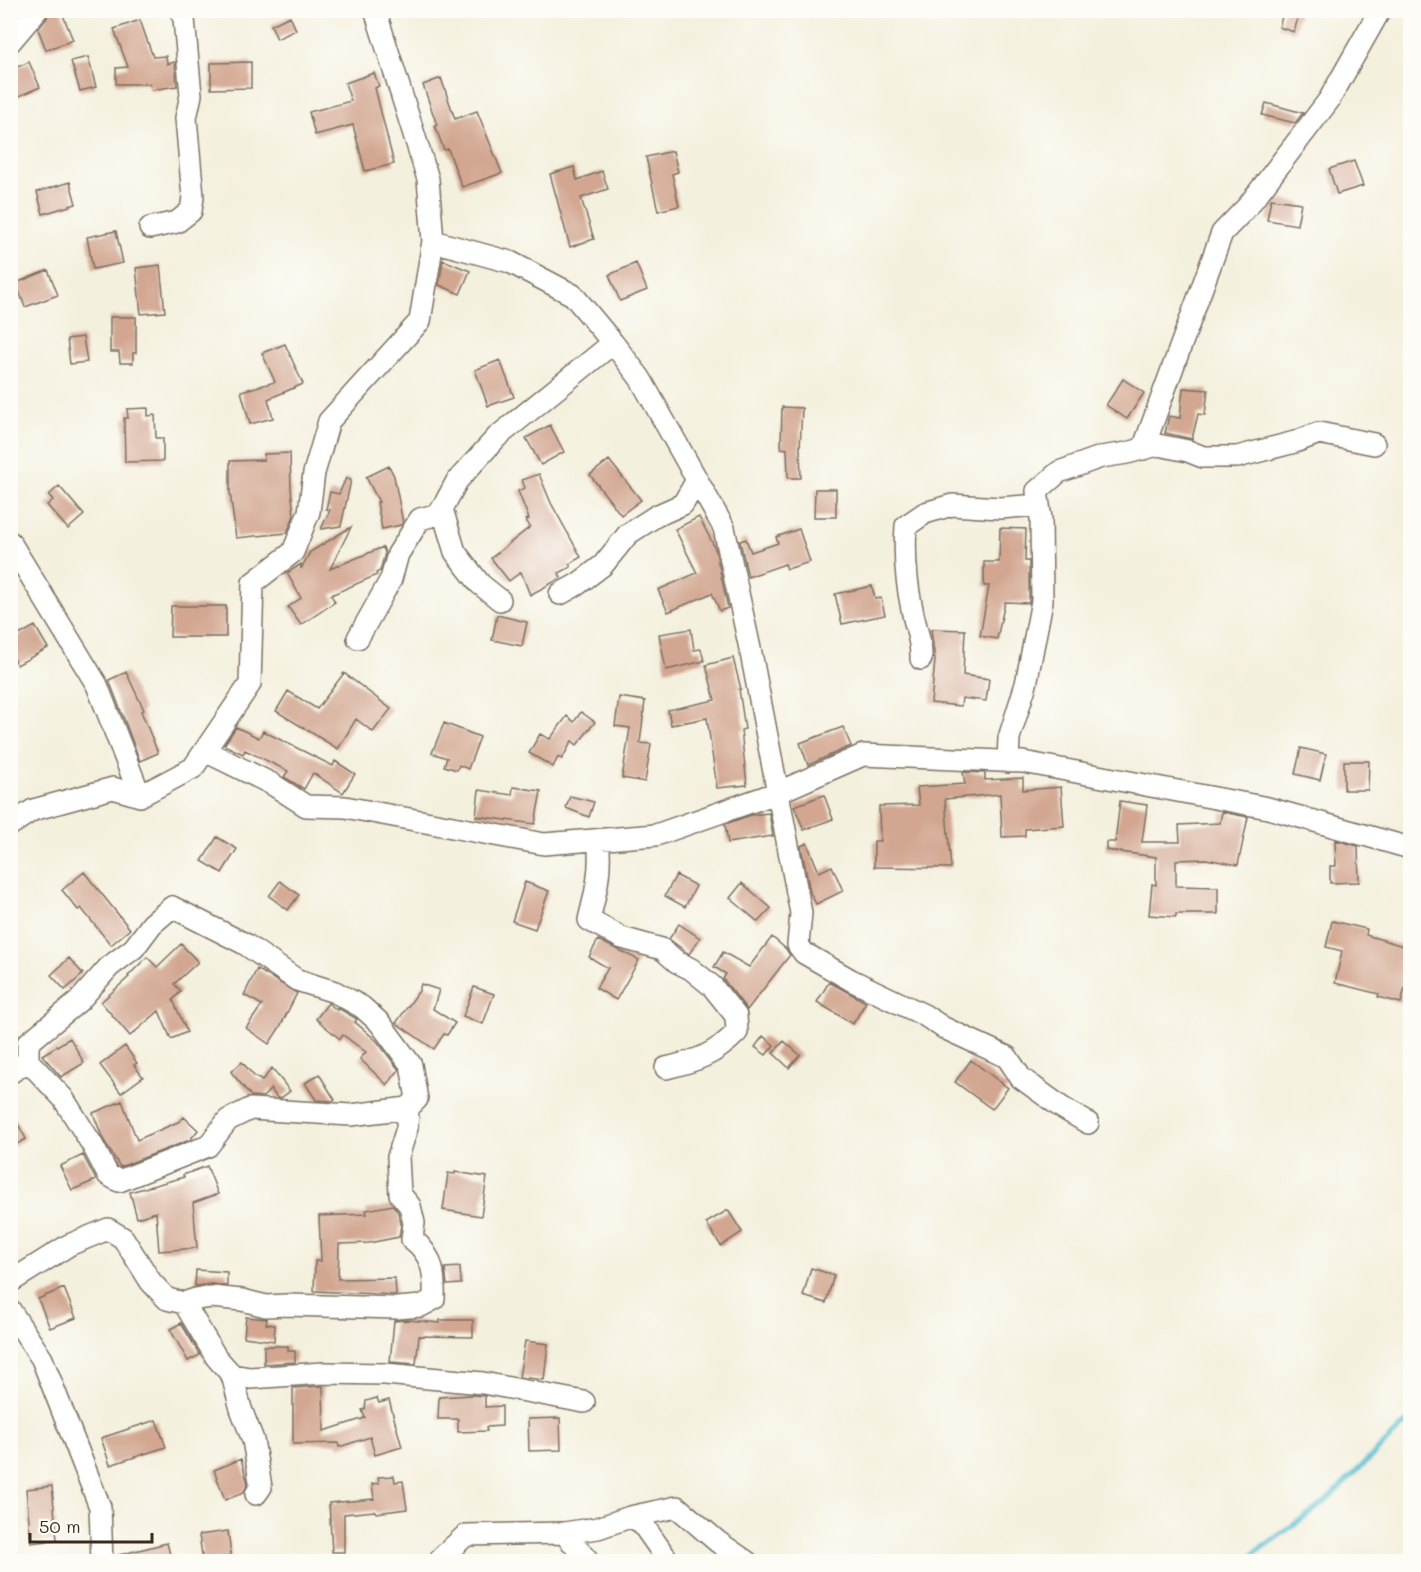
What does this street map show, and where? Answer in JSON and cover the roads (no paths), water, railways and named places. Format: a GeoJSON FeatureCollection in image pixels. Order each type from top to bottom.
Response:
{"type":"FeatureCollection","features":[{"type":"Feature","properties":{"kind":"street"},"geometry":{"type":"LineString","coordinates":[[10,42],[38,10]]}},
{"type":"Feature","properties":{"kind":"street"},"geometry":{"type":"LineString","coordinates":[[150,228],[177,222],[191,211],[193,197],[186,118],[191,95],[183,19],[180,10]]}},
{"type":"Feature","properties":{"kind":"street"},"geometry":{"type":"LineString","coordinates":[[10,825],[33,810],[113,788],[140,796],[193,768],[250,684],[253,583],[293,552],[309,512],[314,472],[329,421],[420,321],[433,241],[428,179],[375,10]]}},
{"type":"Feature","properties":{"kind":"street"},"geometry":{"type":"LineString","coordinates":[[1143,449],[1222,233],[1248,206],[1329,100],[1380,10]]}},
{"type":"Feature","properties":{"kind":"street"},"geometry":{"type":"LineString","coordinates":[[433,241],[510,262],[573,295],[640,378],[724,528],[779,792],[787,847],[801,913],[798,945],[804,953],[851,980],[924,1015],[944,1028],[1007,1057],[1022,1078],[1061,1107],[1088,1123]]}},
{"type":"Feature","properties":{"kind":"street"},"geometry":{"type":"LineString","coordinates":[[358,638],[392,579],[398,554],[420,519],[435,515],[442,509],[457,481],[497,437],[613,343]]}},
{"type":"Feature","properties":{"kind":"street"},"geometry":{"type":"LineString","coordinates":[[1008,762],[1009,738],[1026,684],[1042,601],[1037,491],[1059,472],[1101,457],[1158,445],[1188,451],[1203,457],[1238,457],[1295,442],[1318,433],[1374,444]]}},
{"type":"Feature","properties":{"kind":"street"},"geometry":{"type":"LineString","coordinates":[[560,594],[603,565],[628,534],[656,516],[683,504],[697,480]]}},
{"type":"Feature","properties":{"kind":"street"},"geometry":{"type":"LineString","coordinates":[[921,660],[922,645],[912,610],[904,556],[906,526],[926,513],[952,506],[1000,508],[1039,505]]}},
{"type":"Feature","properties":{"kind":"street"},"geometry":{"type":"LineString","coordinates":[[442,509],[455,552],[480,584],[500,600]]}},
{"type":"Feature","properties":{"kind":"street"},"geometry":{"type":"LineString","coordinates":[[10,542],[97,685],[140,796]]}},
{"type":"Feature","properties":{"kind":"street"},"geometry":{"type":"LineString","coordinates":[[205,751],[272,784],[306,806],[345,807],[544,844],[656,835],[779,792],[863,755],[1023,762],[1268,808],[1410,848]]}},
{"type":"Feature","properties":{"kind":"street"},"geometry":{"type":"LineString","coordinates":[[598,840],[601,858],[598,887],[589,920],[622,938],[662,949],[712,986],[736,1016],[737,1032],[723,1047],[696,1060],[666,1068]]}},
{"type":"Feature","properties":{"kind":"street"},"geometry":{"type":"LineString","coordinates":[[172,907],[245,944],[297,980],[334,992],[363,1007],[380,1023],[411,1065],[417,1099],[408,1108],[351,1115],[250,1109],[228,1120],[208,1146],[119,1181],[108,1175],[63,1098],[19,1067],[28,1043],[79,1001],[109,967],[134,948],[152,924],[172,907]]}},
{"type":"Feature","properties":{"kind":"street"},"geometry":{"type":"LineString","coordinates":[[10,1282],[69,1245],[108,1229],[123,1238],[151,1282],[167,1299],[184,1303],[211,1297],[242,1300],[266,1306],[398,1308],[421,1306],[434,1299],[434,1283],[431,1264],[423,1248],[412,1239],[414,1223],[410,1206],[400,1194],[398,1157],[407,1128],[408,1108]]}},
{"type":"Feature","properties":{"kind":"street"},"geometry":{"type":"LineString","coordinates":[[184,1303],[216,1357],[232,1375],[255,1450],[261,1487],[256,1494]]}},
{"type":"Feature","properties":{"kind":"street"},"geometry":{"type":"LineString","coordinates":[[10,1310],[42,1359],[100,1507],[102,1562]]}},
{"type":"Feature","properties":{"kind":"street"},"geometry":{"type":"LineString","coordinates":[[232,1375],[250,1378],[323,1373],[385,1374],[483,1383],[584,1402]]}},
{"type":"Feature","properties":{"kind":"street"},"geometry":{"type":"LineString","coordinates":[[440,1562],[442,1557],[466,1535],[564,1533],[598,1528],[677,1507],[718,1542],[747,1562]]}},
{"type":"Feature","properties":{"kind":"street"},"geometry":{"type":"LineString","coordinates":[[630,1518],[641,1521],[669,1562]]}},
{"type":"Feature","properties":{"kind":"street"},"geometry":{"type":"LineString","coordinates":[[564,1533],[587,1559],[586,1562]]}},
{"type":"Feature","properties":{"kind":"waterway"},"geometry":{"type":"LineString","coordinates":[[1242,1562],[1324,1503],[1410,1419]]}}]}
